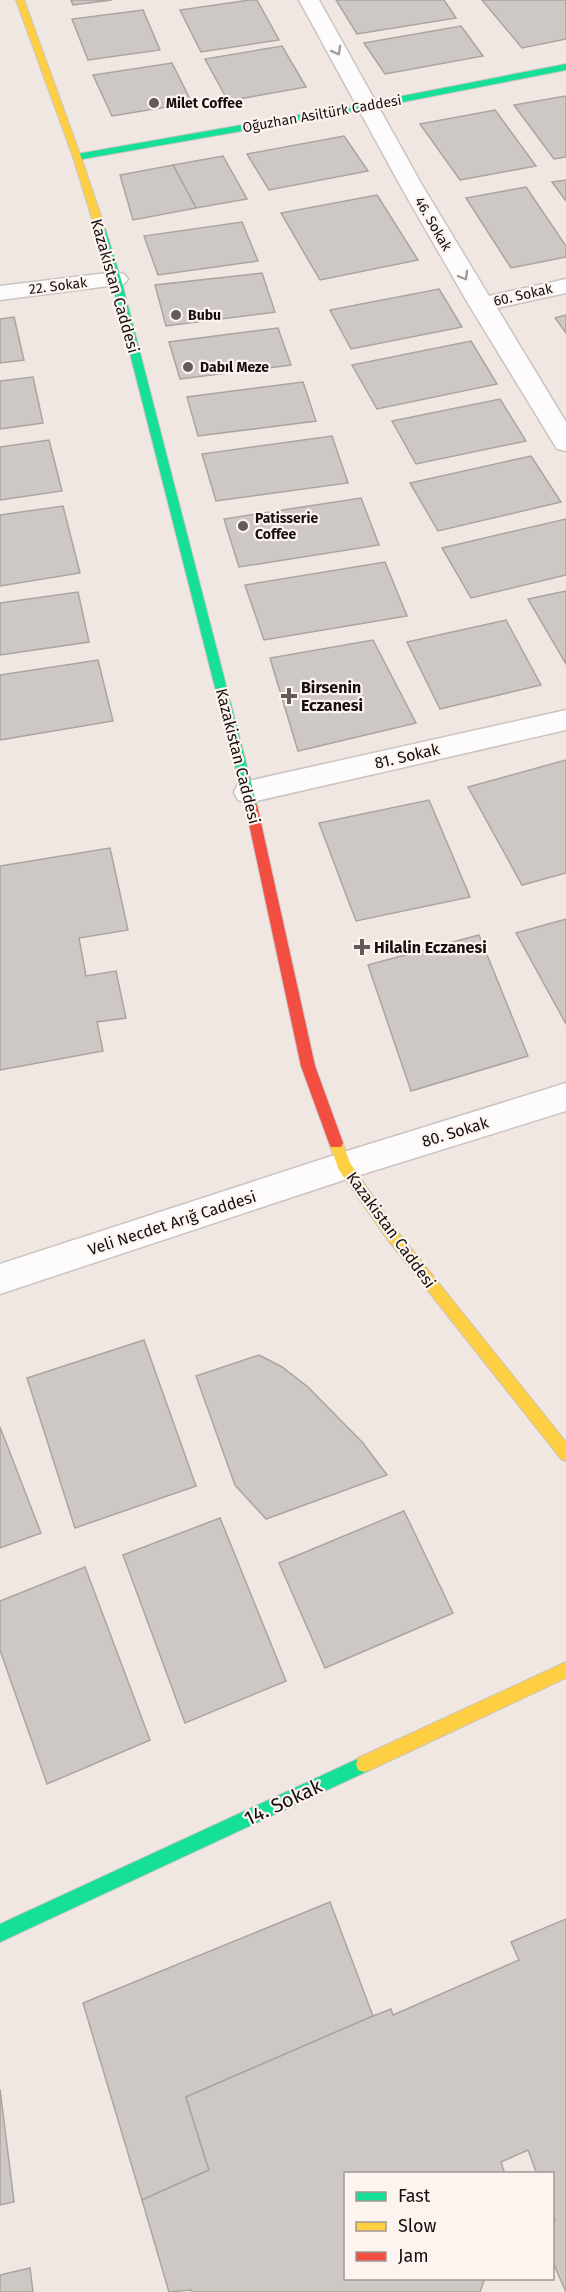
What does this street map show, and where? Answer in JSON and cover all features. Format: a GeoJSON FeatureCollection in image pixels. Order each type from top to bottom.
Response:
{"type":"FeatureCollection","features":[{"type":"Feature","properties":{"kind":"main road","name":"Kazakistan Caddesi"},"geometry":{"type":"LineString","coordinates":[[20,0],[77,157],[116,279],[248,792],[308,1066],[344,1166],[392,1235],[566,1454]]}},
{"type":"Feature","properties":{"kind":"main road","name":"Oğuzhan Asiltürk Caddesi"},"geometry":{"type":"LineString","coordinates":[[77,157],[367,106],[566,67]]}},
{"type":"Feature","properties":{"kind":"main road","name":"14. Sokak"},"geometry":{"type":"LineString","coordinates":[[0,1933],[566,1670]]}},
{"type":"Feature","properties":{"kind":"street","name":"46. Sokak"},"geometry":{"type":"LineString","coordinates":[[309,0],[481,305],[566,442]]}},
{"type":"Feature","properties":{"kind":"street","name":"22. Sokak"},"geometry":{"type":"LineString","coordinates":[[0,293],[116,279]]}},
{"type":"Feature","properties":{"kind":"street","name":"60. Sokak"},"geometry":{"type":"LineString","coordinates":[[481,305],[566,286]]}},
{"type":"Feature","properties":{"kind":"street","name":"81. Sokak"},"geometry":{"type":"LineString","coordinates":[[248,792],[566,720]]}},
{"type":"Feature","properties":{"kind":"street","name":"80. Sokak"},"geometry":{"type":"LineString","coordinates":[[344,1166],[566,1097]]}},
{"type":"Feature","properties":{"kind":"street","name":"Veli Necdet Arığ Caddesi"},"geometry":{"type":"LineString","coordinates":[[0,1279],[344,1166]]}},
{"type":"Feature","properties":{"kind":"building"},"geometry":{"type":"Polygon","coordinates":[[[71,0],[112,0],[73,5],[71,0]]]}},
{"type":"Feature","properties":{"kind":"building"},"geometry":{"type":"Polygon","coordinates":[[[257,0],[279,40],[201,52],[180,10],[257,0]]]}},
{"type":"Feature","properties":{"kind":"building"},"geometry":{"type":"Polygon","coordinates":[[[336,0],[444,0],[456,18],[357,34],[336,0]]]}},
{"type":"Feature","properties":{"kind":"building"},"geometry":{"type":"Polygon","coordinates":[[[482,0],[566,0],[566,39],[522,48],[482,0]]]}},
{"type":"Feature","properties":{"kind":"building"},"geometry":{"type":"Polygon","coordinates":[[[143,10],[160,50],[88,60],[72,19],[143,10]]]}},
{"type":"Feature","properties":{"kind":"building"},"geometry":{"type":"Polygon","coordinates":[[[461,26],[483,56],[385,74],[364,43],[461,26]]]}},
{"type":"Feature","properties":{"kind":"building"},"geometry":{"type":"Polygon","coordinates":[[[282,46],[306,87],[228,101],[205,59],[282,46]]]}},
{"type":"Feature","properties":{"kind":"building"},"geometry":{"type":"Polygon","coordinates":[[[172,63],[192,103],[112,116],[93,75],[172,63]]]}},
{"type":"Feature","properties":{"kind":"building"},"geometry":{"type":"Polygon","coordinates":[[[566,96],[566,157],[554,159],[514,105],[566,96]]]}},
{"type":"Feature","properties":{"kind":"building"},"geometry":{"type":"Polygon","coordinates":[[[495,110],[536,166],[460,180],[420,124],[495,110]]]}},
{"type":"Feature","properties":{"kind":"building"},"geometry":{"type":"Polygon","coordinates":[[[344,136],[368,171],[269,190],[247,154],[344,136]]]}},
{"type":"Feature","properties":{"kind":"building"},"geometry":{"type":"Polygon","coordinates":[[[223,156],[247,199],[196,208],[173,165],[223,156]]]}},
{"type":"Feature","properties":{"kind":"building"},"geometry":{"type":"Polygon","coordinates":[[[173,165],[196,208],[133,220],[120,175],[173,165]]]}},
{"type":"Feature","properties":{"kind":"building"},"geometry":{"type":"Polygon","coordinates":[[[566,180],[566,201],[552,182],[566,180]]]}},
{"type":"Feature","properties":{"kind":"building"},"geometry":{"type":"Polygon","coordinates":[[[526,187],[566,246],[566,257],[511,268],[466,198],[526,187]]]}},
{"type":"Feature","properties":{"kind":"building"},"geometry":{"type":"Polygon","coordinates":[[[377,195],[418,260],[320,280],[281,213],[377,195]]]}},
{"type":"Feature","properties":{"kind":"building"},"geometry":{"type":"Polygon","coordinates":[[[242,222],[258,261],[158,275],[144,236],[242,222]]]}},
{"type":"Feature","properties":{"kind":"building"},"geometry":{"type":"Polygon","coordinates":[[[262,273],[275,312],[166,326],[155,285],[262,273]]]}},
{"type":"Feature","properties":{"kind":"building"},"geometry":{"type":"Polygon","coordinates":[[[439,289],[462,327],[351,349],[330,310],[439,289]]]}},
{"type":"Feature","properties":{"kind":"building"},"geometry":{"type":"Polygon","coordinates":[[[566,315],[566,333],[555,318],[566,315]]]}},
{"type":"Feature","properties":{"kind":"building"},"geometry":{"type":"Polygon","coordinates":[[[14,317],[24,360],[0,363],[0,319],[14,317]]]}},
{"type":"Feature","properties":{"kind":"building"},"geometry":{"type":"Polygon","coordinates":[[[278,328],[291,365],[180,379],[169,342],[278,328]]]}},
{"type":"Feature","properties":{"kind":"building"},"geometry":{"type":"Polygon","coordinates":[[[471,341],[497,384],[377,409],[352,365],[471,341]]]}},
{"type":"Feature","properties":{"kind":"building"},"geometry":{"type":"Polygon","coordinates":[[[33,377],[43,423],[0,429],[0,381],[33,377]]]}},
{"type":"Feature","properties":{"kind":"building"},"geometry":{"type":"Polygon","coordinates":[[[303,382],[316,421],[198,436],[187,397],[303,382]]]}},
{"type":"Feature","properties":{"kind":"building"},"geometry":{"type":"Polygon","coordinates":[[[500,399],[526,441],[416,464],[392,421],[500,399]]]}},
{"type":"Feature","properties":{"kind":"building"},"geometry":{"type":"Polygon","coordinates":[[[332,436],[348,483],[216,501],[202,454],[332,436]]]}},
{"type":"Feature","properties":{"kind":"building"},"geometry":{"type":"Polygon","coordinates":[[[49,440],[62,491],[0,500],[0,447],[49,440]]]}},
{"type":"Feature","properties":{"kind":"building"},"geometry":{"type":"Polygon","coordinates":[[[531,456],[561,502],[438,531],[410,483],[531,456]]]}},
{"type":"Feature","properties":{"kind":"building"},"geometry":{"type":"Polygon","coordinates":[[[361,498],[379,545],[239,567],[224,519],[361,498]]]}},
{"type":"Feature","properties":{"kind":"building"},"geometry":{"type":"Polygon","coordinates":[[[63,506],[80,573],[0,586],[0,515],[63,506]]]}},
{"type":"Feature","properties":{"kind":"building"},"geometry":{"type":"Polygon","coordinates":[[[566,519],[566,575],[471,598],[442,548],[566,519]]]}},
{"type":"Feature","properties":{"kind":"building"},"geometry":{"type":"Polygon","coordinates":[[[385,562],[407,616],[264,640],[245,585],[385,562]]]}},
{"type":"Feature","properties":{"kind":"building"},"geometry":{"type":"Polygon","coordinates":[[[566,591],[566,664],[528,599],[566,591]]]}},
{"type":"Feature","properties":{"kind":"building"},"geometry":{"type":"Polygon","coordinates":[[[78,592],[89,642],[0,655],[0,603],[78,592]]]}},
{"type":"Feature","properties":{"kind":"building"},"geometry":{"type":"Polygon","coordinates":[[[506,620],[541,685],[440,709],[407,642],[506,620]]]}},
{"type":"Feature","properties":{"kind":"building"},"geometry":{"type":"Polygon","coordinates":[[[373,640],[416,723],[298,751],[270,658],[373,640]]]}},
{"type":"Feature","properties":{"kind":"building"},"geometry":{"type":"Polygon","coordinates":[[[98,660],[113,721],[0,740],[0,675],[98,660]]]}},
{"type":"Feature","properties":{"kind":"building"},"geometry":{"type":"Polygon","coordinates":[[[566,760],[566,873],[522,885],[468,787],[566,760]]]}},
{"type":"Feature","properties":{"kind":"building"},"geometry":{"type":"Polygon","coordinates":[[[429,800],[470,897],[356,921],[319,823],[429,800]]]}},
{"type":"Feature","properties":{"kind":"building"},"geometry":{"type":"Polygon","coordinates":[[[110,848],[128,930],[79,938],[86,976],[116,971],[126,1018],[97,1022],[103,1051],[0,1070],[0,866],[110,848]]]}},
{"type":"Feature","properties":{"kind":"building"},"geometry":{"type":"Polygon","coordinates":[[[566,919],[566,1024],[516,933],[566,919]]]}},
{"type":"Feature","properties":{"kind":"building"},"geometry":{"type":"Polygon","coordinates":[[[479,935],[528,1056],[411,1091],[368,965],[479,935]]]}},
{"type":"Feature","properties":{"kind":"building"},"geometry":{"type":"Polygon","coordinates":[[[144,1340],[196,1486],[75,1528],[27,1378],[144,1340]]]}},
{"type":"Feature","properties":{"kind":"building"},"geometry":{"type":"Polygon","coordinates":[[[259,1355],[282,1367],[308,1387],[363,1443],[387,1475],[266,1519],[235,1485],[196,1376],[259,1355]]]}},
{"type":"Feature","properties":{"kind":"building"},"geometry":{"type":"Polygon","coordinates":[[[0,1427],[41,1533],[0,1548],[0,1427]]]}},
{"type":"Feature","properties":{"kind":"building"},"geometry":{"type":"Polygon","coordinates":[[[404,1511],[453,1613],[325,1668],[279,1563],[404,1511]]]}},
{"type":"Feature","properties":{"kind":"building"},"geometry":{"type":"Polygon","coordinates":[[[220,1518],[286,1681],[185,1723],[123,1555],[220,1518]]]}},
{"type":"Feature","properties":{"kind":"building"},"geometry":{"type":"Polygon","coordinates":[[[85,1567],[150,1740],[47,1784],[0,1650],[0,1601],[85,1567]]]}},
{"type":"Feature","properties":{"kind":"building"},"geometry":{"type":"Polygon","coordinates":[[[330,1902],[373,2016],[186,2097],[209,2170],[142,2200],[83,2003],[330,1902]]]}},
{"type":"Feature","properties":{"kind":"building"},"geometry":{"type":"Polygon","coordinates":[[[566,1919],[566,2292],[554,2265],[554,2172],[536,2172],[528,2150],[501,2162],[504,2172],[344,2172],[344,2280],[484,2280],[480,2292],[192,2292],[191,2290],[169,2292],[142,2200],[209,2170],[186,2097],[373,2016],[391,2009],[393,2015],[519,1960],[511,1942],[566,1919]]]}},
{"type":"Feature","properties":{"kind":"building"},"geometry":{"type":"Polygon","coordinates":[[[0,2089],[14,2202],[0,2205],[0,2089]]]}},
{"type":"Feature","properties":{"kind":"building"},"geometry":{"type":"Polygon","coordinates":[[[30,2268],[33,2292],[0,2292],[0,2275],[30,2268]]]}},
{"type":"Feature","properties":{"kind":"traffic: fast"},"geometry":{"type":"LineString","coordinates":[[77,157],[367,106],[566,67]]}},
{"type":"Feature","properties":{"kind":"traffic: fast"},"geometry":{"type":"LineString","coordinates":[[100,228],[116,279],[251,805]]}},
{"type":"Feature","properties":{"kind":"traffic: fast"},"geometry":{"type":"LineString","coordinates":[[0,1933],[364,1764]]}},
{"type":"Feature","properties":{"kind":"traffic: slow"},"geometry":{"type":"LineString","coordinates":[[20,0],[77,157],[100,228]]}},
{"type":"Feature","properties":{"kind":"traffic: slow"},"geometry":{"type":"LineString","coordinates":[[336,1143],[344,1166],[392,1235],[566,1454]]}},
{"type":"Feature","properties":{"kind":"traffic: slow"},"geometry":{"type":"LineString","coordinates":[[364,1764],[566,1670]]}},
{"type":"Feature","properties":{"kind":"traffic: jam"},"geometry":{"type":"LineString","coordinates":[[251,805],[308,1066],[336,1143]]}},
{"type":"Feature","properties":{"kind":"place","name":"Milet Coffee"},"geometry":{"type":"Point","coordinates":[154,103]}},
{"type":"Feature","properties":{"kind":"place","name":"Bubu"},"geometry":{"type":"Point","coordinates":[176,315]}},
{"type":"Feature","properties":{"kind":"place","name":"Dabıl Meze"},"geometry":{"type":"Point","coordinates":[188,367]}},
{"type":"Feature","properties":{"kind":"place","name":"Patisserie Coffee"},"geometry":{"type":"Point","coordinates":[243,526]}},
{"type":"Feature","properties":{"kind":"place","name":"Birsenin Eczanesi"},"geometry":{"type":"Point","coordinates":[289,696]}},
{"type":"Feature","properties":{"kind":"place","name":"Hilalin Eczanesi"},"geometry":{"type":"Point","coordinates":[362,947]}}]}
